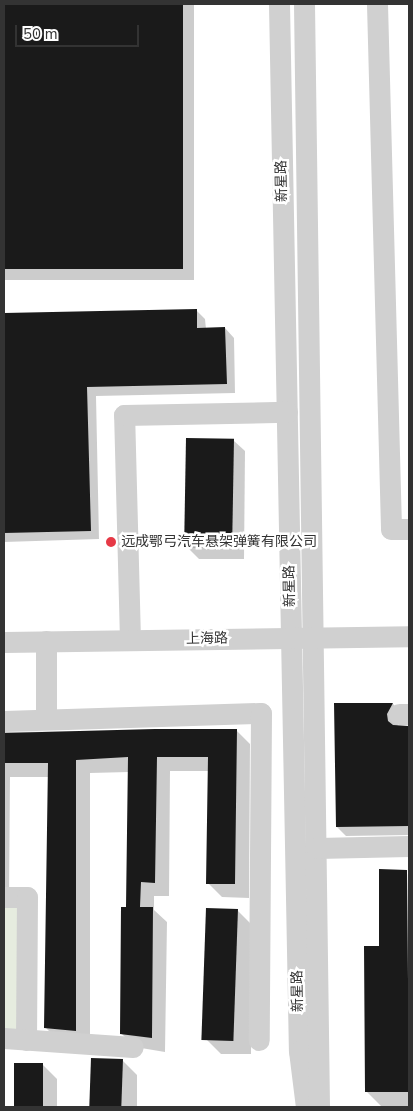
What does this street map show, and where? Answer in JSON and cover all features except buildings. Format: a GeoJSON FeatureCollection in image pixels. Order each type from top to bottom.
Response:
{"type":"FeatureCollection","features":[{"type":"Feature","properties":{"kind":"street","name":"新星路"},"geometry":{"type":"LineString","coordinates":[[279,4],[299,1050],[306,1107]]}},
{"type":"Feature","properties":{"kind":"street","name":"新星路"},"geometry":{"type":"LineString","coordinates":[[304,4],[315,637],[319,1107]]}},
{"type":"Feature","properties":{"kind":"street"},"geometry":{"type":"LineString","coordinates":[[377,4],[391,529],[409,529]]}},
{"type":"Feature","properties":{"kind":"street"},"geometry":{"type":"LineString","coordinates":[[130,640],[124,415],[287,412]]}},
{"type":"Feature","properties":{"kind":"street","name":"上海路"},"geometry":{"type":"LineString","coordinates":[[4,642],[409,636]]}},
{"type":"Feature","properties":{"kind":"street"},"geometry":{"type":"LineString","coordinates":[[46,642],[46,720]]}},
{"type":"Feature","properties":{"kind":"street"},"geometry":{"type":"LineString","coordinates":[[4,721],[261,713],[259,1040]]}},
{"type":"Feature","properties":{"kind":"street"},"geometry":{"type":"LineString","coordinates":[[317,848],[409,846]]}},
{"type":"Feature","properties":{"kind":"street"},"geometry":{"type":"LineString","coordinates":[[4,897],[27,897],[26,1040]]}},
{"type":"Feature","properties":{"kind":"street"},"geometry":{"type":"LineString","coordinates":[[4,1038],[133,1046]]}},
{"type":"Feature","properties":{"kind":"shaded area"},"geometry":{"type":"Polygon","coordinates":[[[4,897],[27,897],[27,1038],[4,1038],[4,897]]]}},
{"type":"Feature","properties":{"kind":"place","name":"远成鄂弓汽车悬架弹簧有限公司"},"geometry":{"type":"Point","coordinates":[111,542]}}]}
